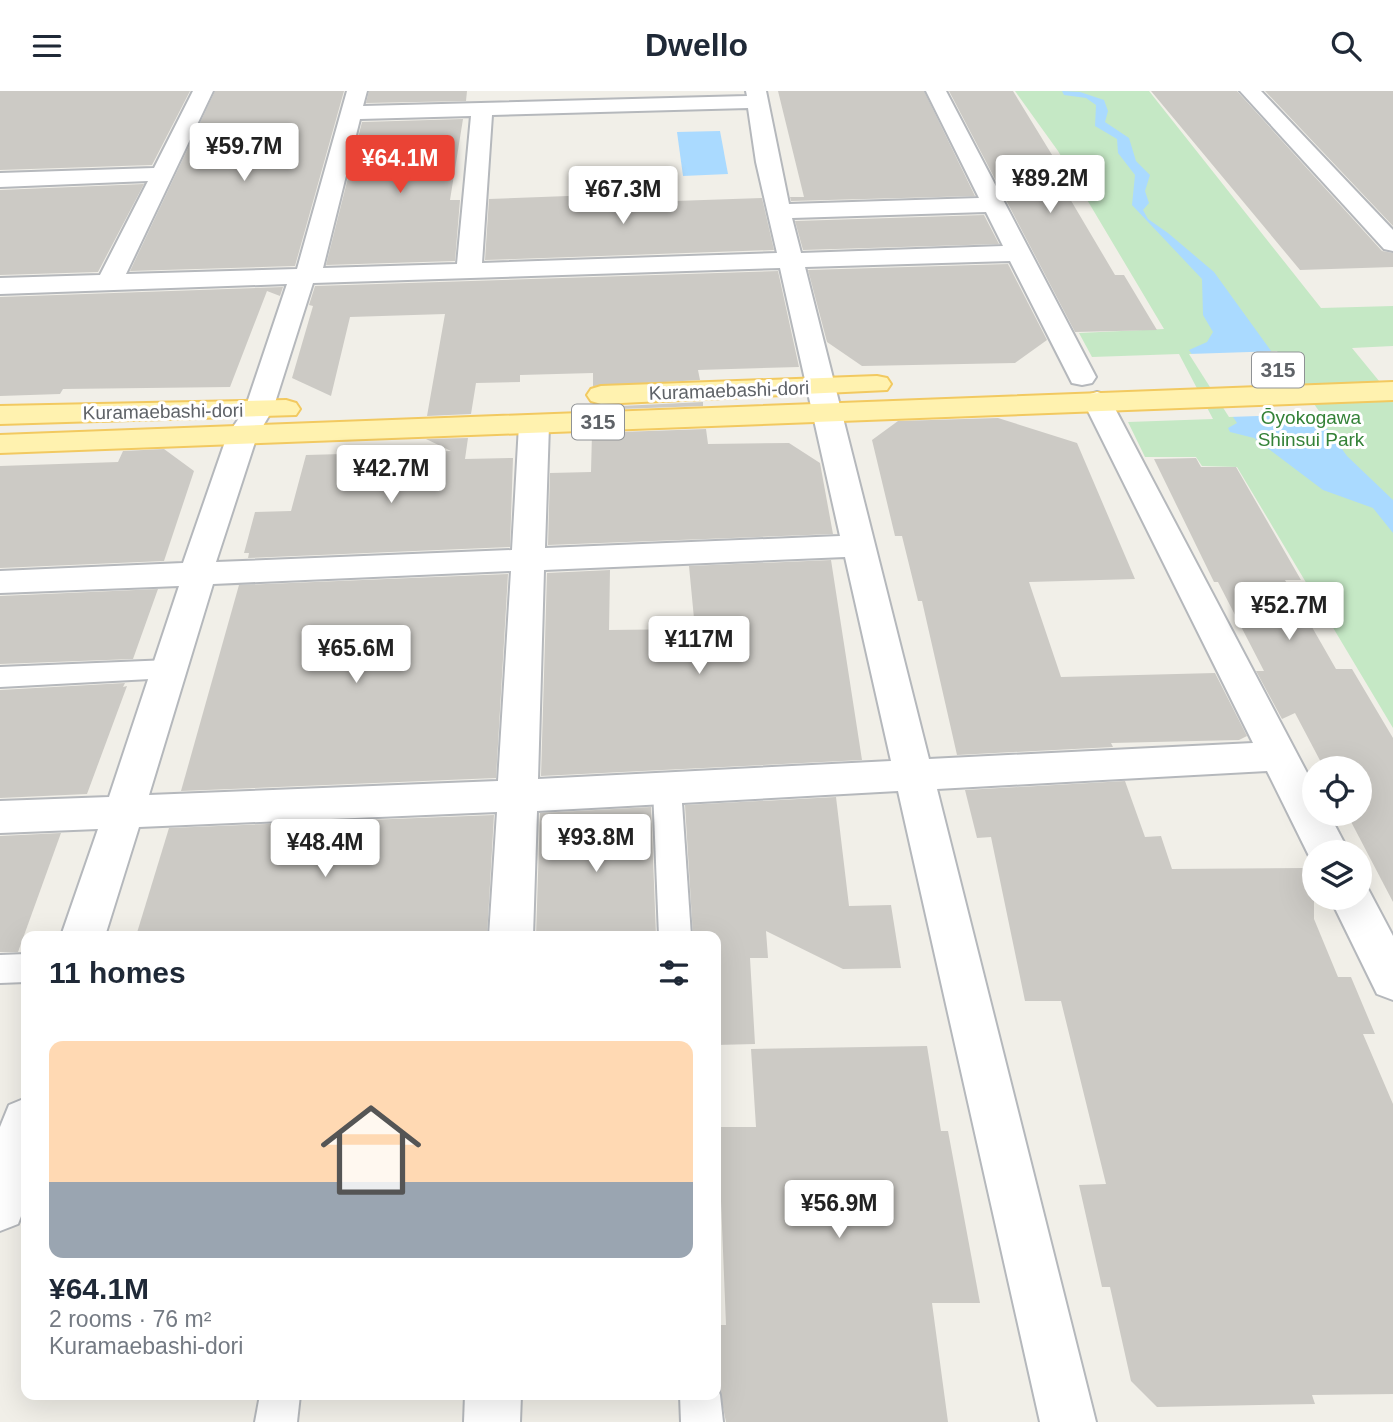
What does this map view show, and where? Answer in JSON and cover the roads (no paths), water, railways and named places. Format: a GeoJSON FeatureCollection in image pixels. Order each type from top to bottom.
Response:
{"type":"FeatureCollection","features":[{"type":"Feature","properties":{"kind":"main road","name":"Kuramaebashi-dori"},"geometry":{"type":"LineString","coordinates":[[0,415],[824,400],[1388,379]]}},
{"type":"Feature","properties":{"kind":"main road","name":"Kuramaebashi-dori"},"geometry":{"type":"LineString","coordinates":[[0,444],[534,425],[824,400]]}},
{"type":"Feature","properties":{"kind":"street"},"geometry":{"type":"LineString","coordinates":[[110,283],[203,91]]}},
{"type":"Feature","properties":{"kind":"street"},"geometry":{"type":"LineString","coordinates":[[936,91],[1322,840]]}},
{"type":"Feature","properties":{"kind":"street"},"geometry":{"type":"LineString","coordinates":[[1250,91],[1393,244]]}},
{"type":"Feature","properties":{"kind":"street"},"geometry":{"type":"LineString","coordinates":[[85,931],[196,592],[196,573],[242,436],[259,409],[299,285],[312,265],[353,102],[482,109],[757,97],[767,162],[790,260],[1068,1422]]}},
{"type":"Feature","properties":{"kind":"street"},"geometry":{"type":"LineString","coordinates":[[469,270],[482,109]]}},
{"type":"Feature","properties":{"kind":"street"},"geometry":{"type":"LineString","coordinates":[[0,180],[164,174]]}},
{"type":"Feature","properties":{"kind":"street"},"geometry":{"type":"LineString","coordinates":[[779,211],[996,205]]}},
{"type":"Feature","properties":{"kind":"street"},"geometry":{"type":"LineString","coordinates":[[0,286],[1021,253]]}},
{"type":"Feature","properties":{"kind":"street"},"geometry":{"type":"LineString","coordinates":[[510,931],[534,425]]}},
{"type":"Feature","properties":{"kind":"street"},"geometry":{"type":"LineString","coordinates":[[0,582],[859,545]]}},
{"type":"Feature","properties":{"kind":"street"},"geometry":{"type":"LineString","coordinates":[[0,817],[517,796],[1279,756]]}},
{"type":"Feature","properties":{"kind":"street"},"geometry":{"type":"LineString","coordinates":[[1357,910],[1393,980]]}},
{"type":"Feature","properties":{"kind":"street"},"geometry":{"type":"LineString","coordinates":[[0,1206],[21,1138]]}},
{"type":"Feature","properties":{"kind":"street"},"geometry":{"type":"LineString","coordinates":[[492,1422],[493,1400]]}},
{"type":"Feature","properties":{"kind":"lane"},"geometry":{"type":"LineString","coordinates":[[0,677],[169,669]]}},
{"type":"Feature","properties":{"kind":"lane"},"geometry":{"type":"LineString","coordinates":[[667,788],[675,931]]}},
{"type":"Feature","properties":{"kind":"lane"},"geometry":{"type":"LineString","coordinates":[[0,969],[21,968]]}},
{"type":"Feature","properties":{"kind":"lane"},"geometry":{"type":"LineString","coordinates":[[276,1422],[279,1400]]}},
{"type":"Feature","properties":{"kind":"lane"},"geometry":{"type":"LineString","coordinates":[[700,1400],[702,1422]]}},
{"type":"Feature","properties":{"kind":"water"},"geometry":{"type":"Polygon","coordinates":[[[1062,91],[1080,92],[1104,100],[1108,111],[1105,122],[1129,138],[1136,161],[1150,175],[1145,191],[1149,203],[1143,210],[1148,219],[1214,272],[1347,456],[1393,500],[1393,533],[1373,508],[1323,490],[1254,438],[1230,432],[1228,428],[1237,423],[1189,350],[1207,342],[1213,332],[1203,315],[1202,279],[1132,205],[1135,175],[1118,153],[1117,139],[1095,126],[1096,105],[1086,98],[1064,95],[1062,91]]]}},
{"type":"Feature","properties":{"kind":"water"},"geometry":{"type":"Polygon","coordinates":[[[720,131],[728,174],[683,176],[677,132],[720,131]]]}},
{"type":"Feature","properties":{"kind":"park label","name":"Ōyokogawa Shinsui Park"},"geometry":{"type":"Point","coordinates":[1311,428]}}]}
